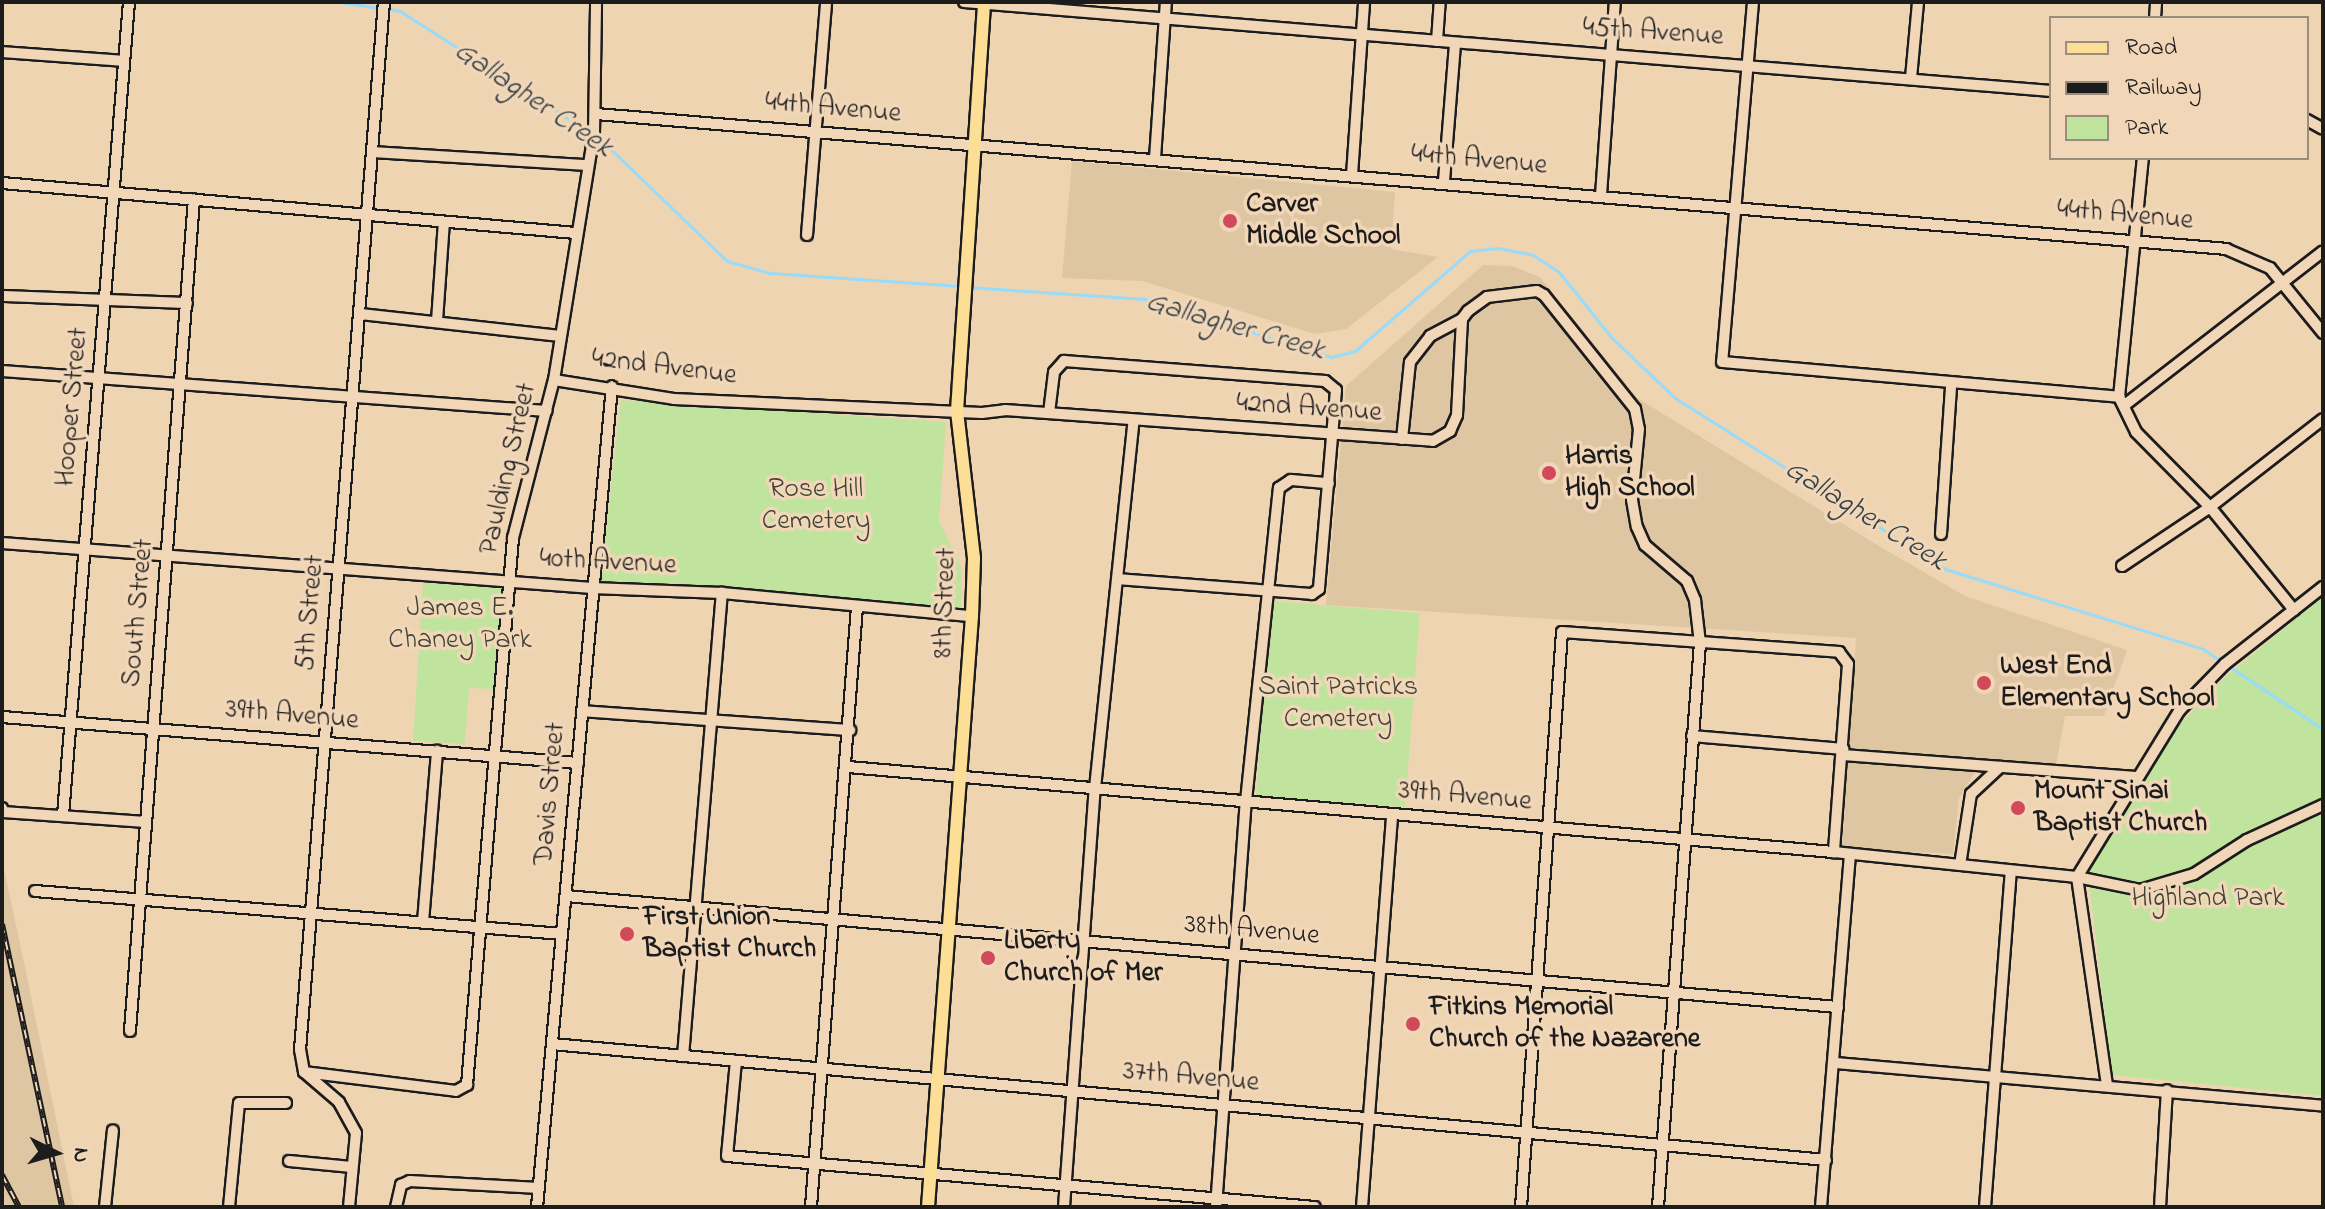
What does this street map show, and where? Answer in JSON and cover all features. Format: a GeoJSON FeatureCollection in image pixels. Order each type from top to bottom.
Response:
{"type":"FeatureCollection","features":[{"type":"Feature","properties":{"kind":"main road","name":"8th Street"},"geometry":{"type":"LineString","coordinates":[[928,1207],[972,616],[974,558],[957,411],[963,274],[984,3]]}},
{"type":"Feature","properties":{"kind":"street","name":"Hooper Street"},"geometry":{"type":"LineString","coordinates":[[63,815],[101,377],[129,2]]}},
{"type":"Feature","properties":{"kind":"street","name":"5th Street"},"geometry":{"type":"LineString","coordinates":[[304,1072],[300,1050],[384,2]]}},
{"type":"Feature","properties":{"kind":"street","name":"Paulding Street"},"geometry":{"type":"LineString","coordinates":[[304,1072],[463,1091],[481,927],[513,538],[554,380],[591,146],[595,119],[596,2]]}},
{"type":"Feature","properties":{"kind":"street"},"geometry":{"type":"LineString","coordinates":[[807,235],[826,2]]}},
{"type":"Feature","properties":{"kind":"street","name":"45th Avenue"},"geometry":{"type":"LineString","coordinates":[[964,2],[2049,91]]}},
{"type":"Feature","properties":{"kind":"street"},"geometry":{"type":"LineString","coordinates":[[1155,158],[1166,2]]}},
{"type":"Feature","properties":{"kind":"street"},"geometry":{"type":"LineString","coordinates":[[1352,175],[1364,2]]}},
{"type":"Feature","properties":{"kind":"street"},"geometry":{"type":"LineString","coordinates":[[1437,41],[1440,2]]}},
{"type":"Feature","properties":{"kind":"street"},"geometry":{"type":"LineString","coordinates":[[1601,195],[1615,2]]}},
{"type":"Feature","properties":{"kind":"street"},"geometry":{"type":"LineString","coordinates":[[1753,2],[1722,362],[1951,387],[2122,401],[2323,251]]}},
{"type":"Feature","properties":{"kind":"street"},"geometry":{"type":"LineString","coordinates":[[1911,78],[1918,2]]}},
{"type":"Feature","properties":{"kind":"street"},"geometry":{"type":"LineString","coordinates":[[1444,181],[1455,43]]}},
{"type":"Feature","properties":{"kind":"street"},"geometry":{"type":"LineString","coordinates":[[2,52],[124,61]]}},
{"type":"Feature","properties":{"kind":"street","name":"44th Avenue"},"geometry":{"type":"LineString","coordinates":[[595,119],[815,132],[1444,181],[2240,251],[2261,261],[2284,283],[2323,333]]}},
{"type":"Feature","properties":{"kind":"street"},"geometry":{"type":"LineString","coordinates":[[373,152],[587,165]]}},
{"type":"Feature","properties":{"kind":"street"},"geometry":{"type":"LineString","coordinates":[[2143,160],[2122,401],[2136,432],[2210,507],[2294,610]]}},
{"type":"Feature","properties":{"kind":"street"},"geometry":{"type":"LineString","coordinates":[[2,183],[576,233]]}},
{"type":"Feature","properties":{"kind":"street","name":"South Street"},"geometry":{"type":"LineString","coordinates":[[130,1031],[194,199]]}},
{"type":"Feature","properties":{"kind":"street"},"geometry":{"type":"LineString","coordinates":[[437,321],[444,222]]}},
{"type":"Feature","properties":{"kind":"street"},"geometry":{"type":"LineString","coordinates":[[1402,439],[1410,362],[1430,336],[1462,319],[1487,297],[1537,291],[1597,357],[1635,409],[1639,429],[1632,500],[1637,527],[1645,545],[1687,581],[1695,600],[1700,643],[1658,1207]]}},
{"type":"Feature","properties":{"kind":"street"},"geometry":{"type":"LineString","coordinates":[[2,296],[187,303]]}},
{"type":"Feature","properties":{"kind":"street","name":"42nd Avenue"},"geometry":{"type":"LineString","coordinates":[[361,314],[560,336]]}},
{"type":"Feature","properties":{"kind":"street","name":"42nd Avenue"},"geometry":{"type":"LineString","coordinates":[[554,380],[612,386],[674,399],[1049,413],[1333,435],[1441,439],[1454,425],[1462,319]]}},
{"type":"Feature","properties":{"kind":"street"},"geometry":{"type":"LineString","coordinates":[[1049,413],[1054,372],[1064,361],[1325,381],[1336,390],[1319,589],[1312,594],[1267,592],[1119,579]]}},
{"type":"Feature","properties":{"kind":"street"},"geometry":{"type":"LineString","coordinates":[[2,371],[547,411]]}},
{"type":"Feature","properties":{"kind":"street","name":"Davis Street"},"geometry":{"type":"LineString","coordinates":[[537,1207],[612,386]]}},
{"type":"Feature","properties":{"kind":"street"},"geometry":{"type":"LineString","coordinates":[[1941,534],[1951,387]]}},
{"type":"Feature","properties":{"kind":"street"},"geometry":{"type":"LineString","coordinates":[[2122,566],[2210,507],[2323,419]]}},
{"type":"Feature","properties":{"kind":"street"},"geometry":{"type":"LineString","coordinates":[[1064,1207],[1095,788],[1134,420]]}},
{"type":"Feature","properties":{"kind":"street"},"geometry":{"type":"LineString","coordinates":[[1217,1202],[1246,801],[1279,488],[1291,480],[1329,483]]}},
{"type":"Feature","properties":{"kind":"street","name":"40th Avenue"},"geometry":{"type":"LineString","coordinates":[[2,543],[339,571],[592,588],[722,593],[972,616]]}},
{"type":"Feature","properties":{"kind":"street"},"geometry":{"type":"LineString","coordinates":[[2107,1085],[2077,877],[2179,711],[2225,664],[2323,587]]}},
{"type":"Feature","properties":{"kind":"street"},"geometry":{"type":"LineString","coordinates":[[683,1056],[722,593]]}},
{"type":"Feature","properties":{"kind":"street"},"geometry":{"type":"LineString","coordinates":[[811,1207],[848,767],[857,606]]}},
{"type":"Feature","properties":{"kind":"street"},"geometry":{"type":"LineString","coordinates":[[1521,1207],[1562,632],[1839,652],[1848,664],[1834,852]]}},
{"type":"Feature","properties":{"kind":"street"},"geometry":{"type":"LineString","coordinates":[[582,711],[850,730]]}},
{"type":"Feature","properties":{"kind":"street","name":"39th Avenue"},"geometry":{"type":"LineString","coordinates":[[2,717],[578,763]]}},
{"type":"Feature","properties":{"kind":"street"},"geometry":{"type":"LineString","coordinates":[[1692,736],[2000,767],[2136,777]]}},
{"type":"Feature","properties":{"kind":"street"},"geometry":{"type":"LineString","coordinates":[[423,922],[437,751]]}},
{"type":"Feature","properties":{"kind":"street","name":"39th Avenue"},"geometry":{"type":"LineString","coordinates":[[848,767],[1683,842],[1834,852],[2077,877],[2140,890],[2175,882],[2247,840],[2323,805]]}},
{"type":"Feature","properties":{"kind":"street"},"geometry":{"type":"LineString","coordinates":[[1960,865],[1971,794],[2000,767]]}},
{"type":"Feature","properties":{"kind":"street"},"geometry":{"type":"LineString","coordinates":[[2,810],[146,822]]}},
{"type":"Feature","properties":{"kind":"street"},"geometry":{"type":"LineString","coordinates":[[1362,1207],[1392,814]]}},
{"type":"Feature","properties":{"kind":"street"},"geometry":{"type":"LineString","coordinates":[[1821,1207],[1850,855]]}},
{"type":"Feature","properties":{"kind":"street"},"geometry":{"type":"LineString","coordinates":[[1985,1207],[2011,871]]}},
{"type":"Feature","properties":{"kind":"street"},"geometry":{"type":"LineString","coordinates":[[35,891],[562,934]]}},
{"type":"Feature","properties":{"kind":"street","name":"38th Avenue"},"geometry":{"type":"LineString","coordinates":[[566,896],[1838,1007]]}},
{"type":"Feature","properties":{"kind":"street","name":"37th Avenue"},"geometry":{"type":"LineString","coordinates":[[552,1044],[823,1068],[937,1082],[1369,1117],[1826,1160]]}},
{"type":"Feature","properties":{"kind":"street"},"geometry":{"type":"LineString","coordinates":[[736,1061],[727,1156],[1217,1202],[1315,1207]]}},
{"type":"Feature","properties":{"kind":"street"},"geometry":{"type":"LineString","coordinates":[[1835,1063],[2323,1106]]}},
{"type":"Feature","properties":{"kind":"street"},"geometry":{"type":"LineString","coordinates":[[304,1072],[350,1114],[356,1133],[349,1207]]}},
{"type":"Feature","properties":{"kind":"street"},"geometry":{"type":"LineString","coordinates":[[2160,1207],[2167,1090]]}},
{"type":"Feature","properties":{"kind":"street"},"geometry":{"type":"LineString","coordinates":[[229,1207],[239,1103],[286,1103]]}},
{"type":"Feature","properties":{"kind":"street"},"geometry":{"type":"LineString","coordinates":[[105,1207],[113,1130]]}},
{"type":"Feature","properties":{"kind":"street"},"geometry":{"type":"LineString","coordinates":[[289,1161],[352,1167]]}},
{"type":"Feature","properties":{"kind":"street"},"geometry":{"type":"LineString","coordinates":[[396,1207],[401,1185],[410,1181],[539,1188]]}},
{"type":"Feature","properties":{"kind":"shaded area","name":"Carver Middle School"},"geometry":{"type":"Polygon","coordinates":[[[1072,161],[1395,192],[1391,249],[1438,257],[1346,329],[1315,334],[1142,281],[1062,278],[1072,161]]]}},
{"type":"Feature","properties":{"kind":"shaded area","name":"Harris High School"},"geometry":{"type":"Polygon","coordinates":[[[1483,265],[1512,266],[1540,277],[1637,398],[1884,549],[1965,596],[2127,650],[2104,716],[2065,716],[2056,765],[1991,761],[1973,775],[1959,799],[1953,854],[1842,848],[1856,638],[1326,605],[1346,386],[1483,265]]]}},
{"type":"Feature","properties":{"kind":"shaded area"},"geometry":{"type":"Polygon","coordinates":[[[2,859],[74,1207],[6,1207],[2,1199],[2,859]]]}},
{"type":"Feature","properties":{"kind":"green space","name":"Rose Hill Cemetery"},"geometry":{"type":"Polygon","coordinates":[[[621,400],[946,422],[939,521],[962,568],[961,609],[600,583],[621,400]]]}},
{"type":"Feature","properties":{"kind":"green space","name":"James E. Chaney Park"},"geometry":{"type":"Polygon","coordinates":[[[423,583],[502,588],[495,689],[469,688],[465,744],[413,741],[423,583]]]}},
{"type":"Feature","properties":{"kind":"green space","name":"Highland Park"},"geometry":{"type":"Polygon","coordinates":[[[2323,596],[2323,1096],[2112,1075],[2088,871],[2167,738],[2223,679],[2323,596]]]}},
{"type":"Feature","properties":{"kind":"green space","name":"Saint Patricks Cemetery"},"geometry":{"type":"Polygon","coordinates":[[[1271,601],[1420,613],[1405,807],[1256,796],[1271,601]]]}},
{"type":"Feature","properties":{"kind":"waterway","name":"Gallagher Creek"},"geometry":{"type":"LineString","coordinates":[[339,2],[400,11],[590,133]]}},
{"type":"Feature","properties":{"kind":"waterway","name":"Gallagher Creek"},"geometry":{"type":"LineString","coordinates":[[597,136],[727,261],[770,273],[961,286]]}},
{"type":"Feature","properties":{"kind":"waterway","name":"Gallagher Creek"},"geometry":{"type":"LineString","coordinates":[[968,287],[1146,299],[1331,357],[1355,351],[1470,251],[1498,248],[1533,255],[1559,272],[1611,337],[1675,398],[1945,569],[2203,649],[2323,729]]}},
{"type":"Feature","properties":{"kind":"railway"},"geometry":{"type":"LineString","coordinates":[[2,924],[62,1207]]}},
{"type":"Feature","properties":{"kind":"railway"},"geometry":{"type":"LineString","coordinates":[[2,1175],[19,1207]]}},
{"type":"Feature","properties":{"kind":"place","name":"Carver Middle School"},"geometry":{"type":"Point","coordinates":[1230,221]}},
{"type":"Feature","properties":{"kind":"place","name":"Harris High School"},"geometry":{"type":"Point","coordinates":[1549,473]}},
{"type":"Feature","properties":{"kind":"place","name":"West End Elementary School"},"geometry":{"type":"Point","coordinates":[1984,683]}},
{"type":"Feature","properties":{"kind":"place","name":"Mount Sinai Baptist Church"},"geometry":{"type":"Point","coordinates":[2018,808]}},
{"type":"Feature","properties":{"kind":"place","name":"First Union Baptist Church"},"geometry":{"type":"Point","coordinates":[627,934]}},
{"type":"Feature","properties":{"kind":"place","name":"Liberty Church of Mer"},"geometry":{"type":"Point","coordinates":[988,958]}},
{"type":"Feature","properties":{"kind":"place","name":"Fitkins Memorial Church of the Nazarene"},"geometry":{"type":"Point","coordinates":[1413,1024]}}]}
